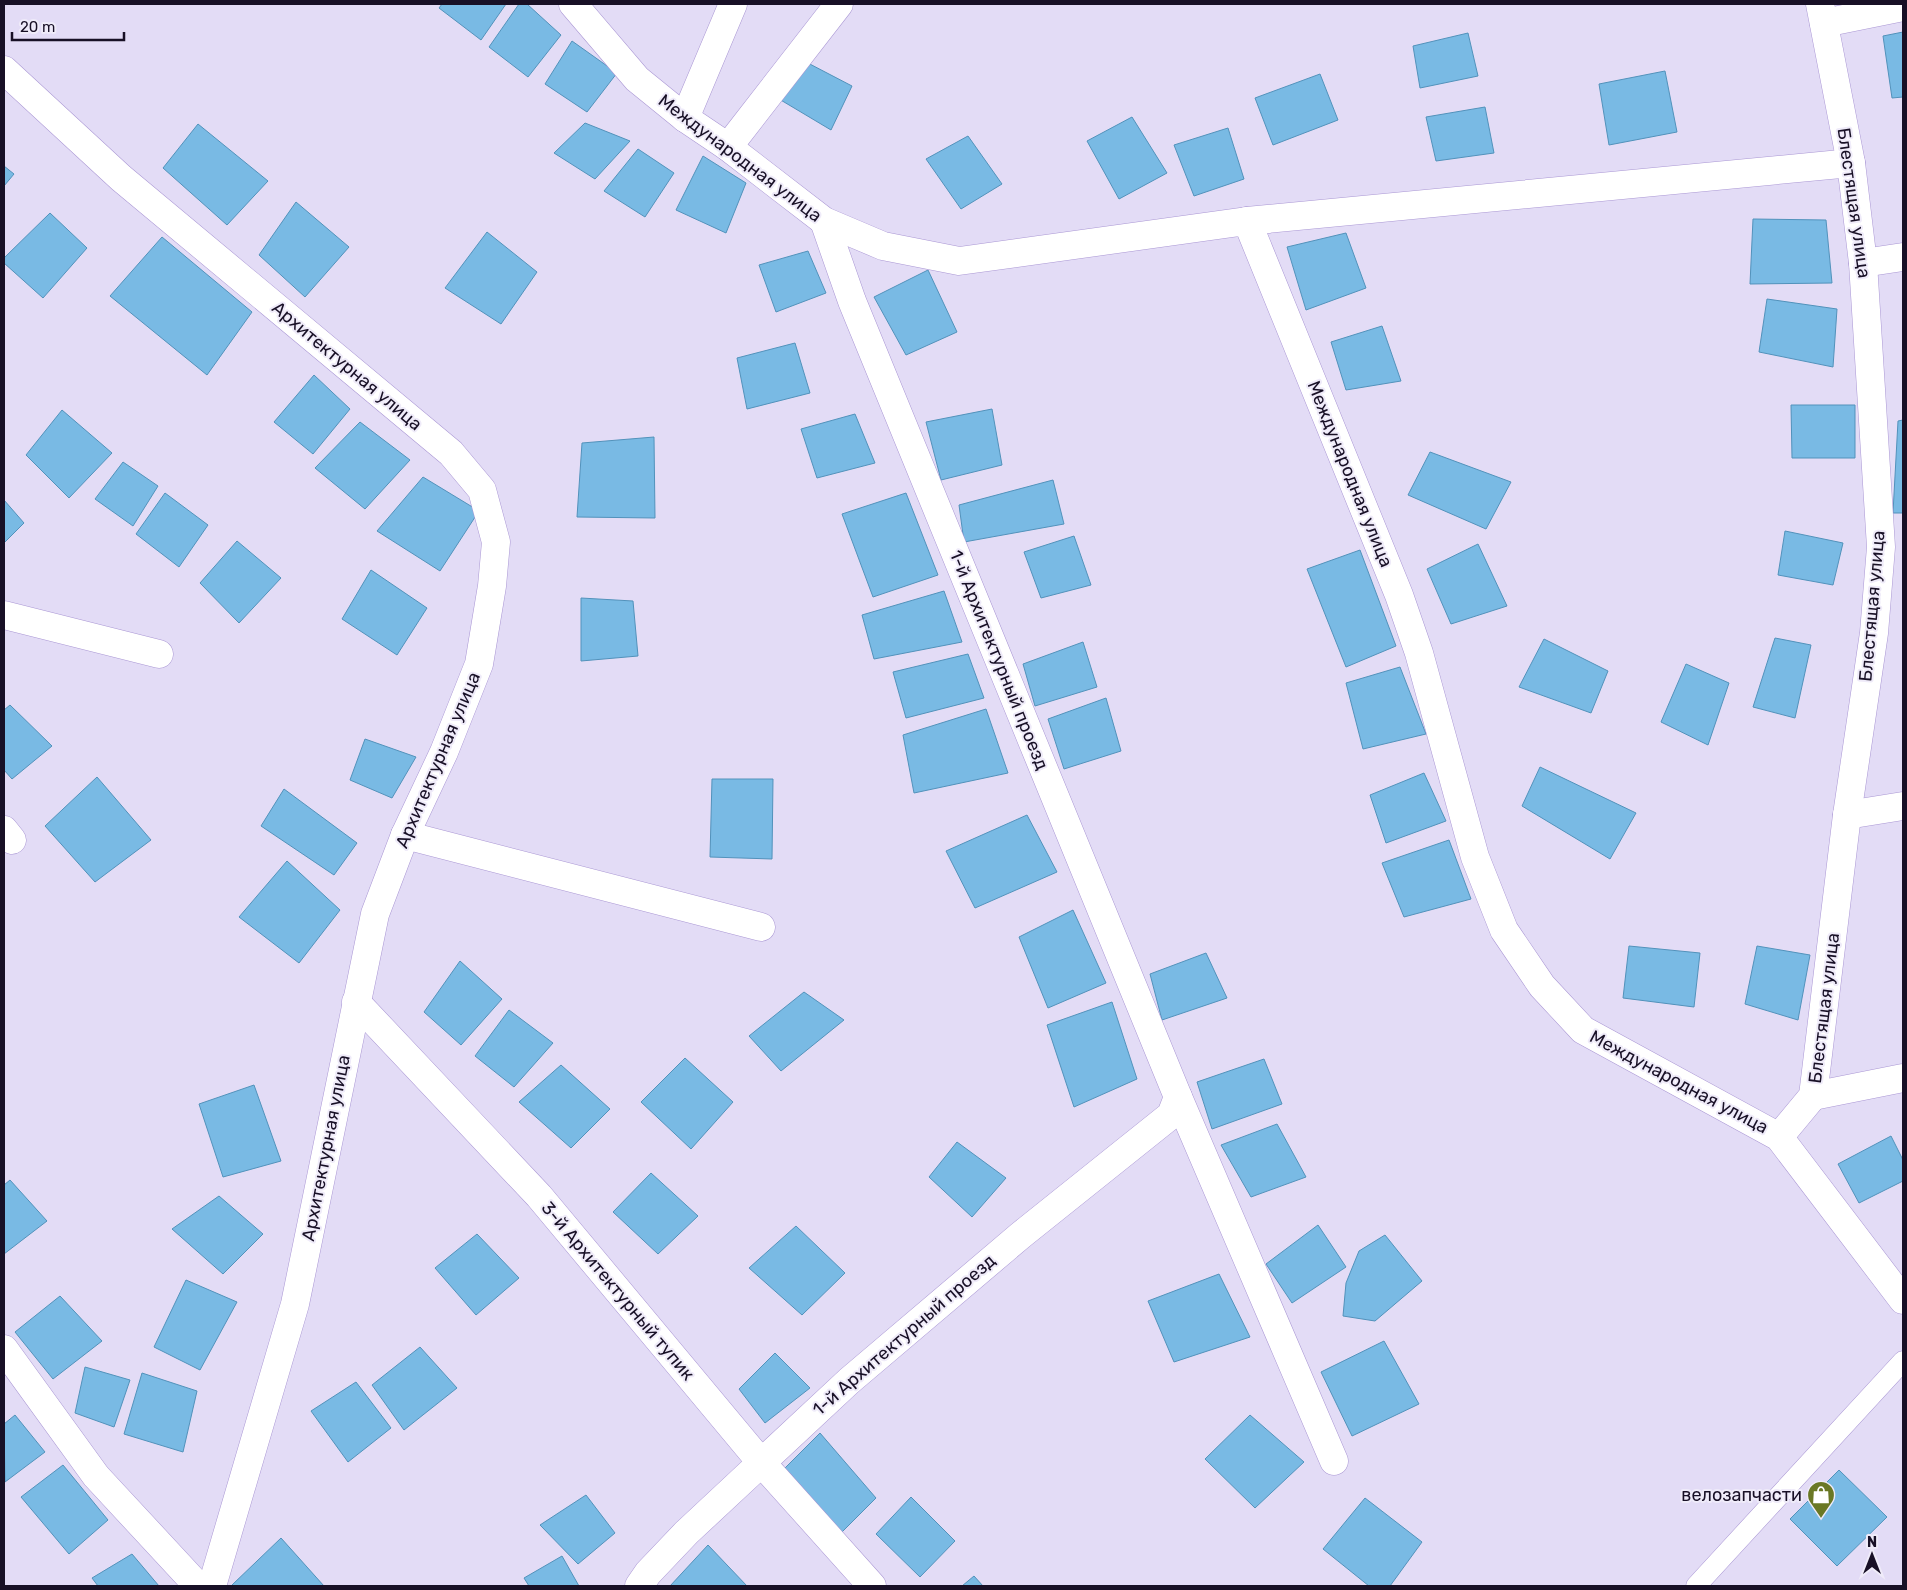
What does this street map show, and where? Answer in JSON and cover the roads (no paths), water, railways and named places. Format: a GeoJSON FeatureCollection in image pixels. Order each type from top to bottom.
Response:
{"type":"FeatureCollection","features":[{"type":"Feature","properties":{"kind":"street","name":"Международная улица"},"geometry":{"type":"LineString","coordinates":[[573,4],[637,79],[685,118],[728,147],[824,221],[883,246],[959,262],[1247,221],[1399,595],[1419,653],[1475,857],[1504,930],[1542,986],[1583,1030],[1779,1137],[1903,1300]]}},
{"type":"Feature","properties":{"kind":"street"},"geometry":{"type":"LineString","coordinates":[[685,118],[733,4]]}},
{"type":"Feature","properties":{"kind":"street"},"geometry":{"type":"LineString","coordinates":[[728,147],[839,4]]}},
{"type":"Feature","properties":{"kind":"street"},"geometry":{"type":"LineString","coordinates":[[1822,13],[1903,7]]}},
{"type":"Feature","properties":{"kind":"street","name":"Блестящая улица"},"geometry":{"type":"LineString","coordinates":[[1779,1137],[1813,1096],[1847,815],[1874,632],[1892,545],[1851,163],[1822,13]]}},
{"type":"Feature","properties":{"kind":"street","name":"Архитектурная улица"},"geometry":{"type":"LineString","coordinates":[[4,70],[121,178],[451,453],[482,490],[496,542],[492,586],[479,664],[444,752],[405,834],[375,914],[295,1304],[212,1586]]}},
{"type":"Feature","properties":{"kind":"street"},"geometry":{"type":"LineString","coordinates":[[1247,221],[1851,163]]}},
{"type":"Feature","properties":{"kind":"street","name":"1-й Архитектурный проезд"},"geometry":{"type":"LineString","coordinates":[[824,221],[852,301],[1178,1098],[1334,1460]]}},
{"type":"Feature","properties":{"kind":"street"},"geometry":{"type":"LineString","coordinates":[[1863,263],[1903,257]]}},
{"type":"Feature","properties":{"kind":"street"},"geometry":{"type":"LineString","coordinates":[[4,615],[160,654]]}},
{"type":"Feature","properties":{"kind":"street"},"geometry":{"type":"LineString","coordinates":[[1847,815],[1903,806]]}},
{"type":"Feature","properties":{"kind":"street"},"geometry":{"type":"LineString","coordinates":[[405,834],[761,926]]}},
{"type":"Feature","properties":{"kind":"street","name":"3-й Архитектурный тупик"},"geometry":{"type":"LineString","coordinates":[[356,1002],[539,1196],[760,1461],[872,1586]]}},
{"type":"Feature","properties":{"kind":"street"},"geometry":{"type":"LineString","coordinates":[[1813,1096],[1903,1078]]}},
{"type":"Feature","properties":{"kind":"street","name":"1-й Архитектурный проезд"},"geometry":{"type":"LineString","coordinates":[[639,1586],[648,1573],[686,1533],[760,1461],[849,1381],[1021,1235],[1171,1115],[1178,1098]]}},
{"type":"Feature","properties":{"kind":"street"},"geometry":{"type":"LineString","coordinates":[[4,1349],[96,1476],[198,1586]]}},
{"type":"Feature","properties":{"kind":"lane"},"geometry":{"type":"LineString","coordinates":[[1696,1586],[1903,1361]]}},
{"type":"Feature","properties":{"kind":"place","name":"велозапчасти"},"geometry":{"type":"Point","coordinates":[1821,1519]}}]}
